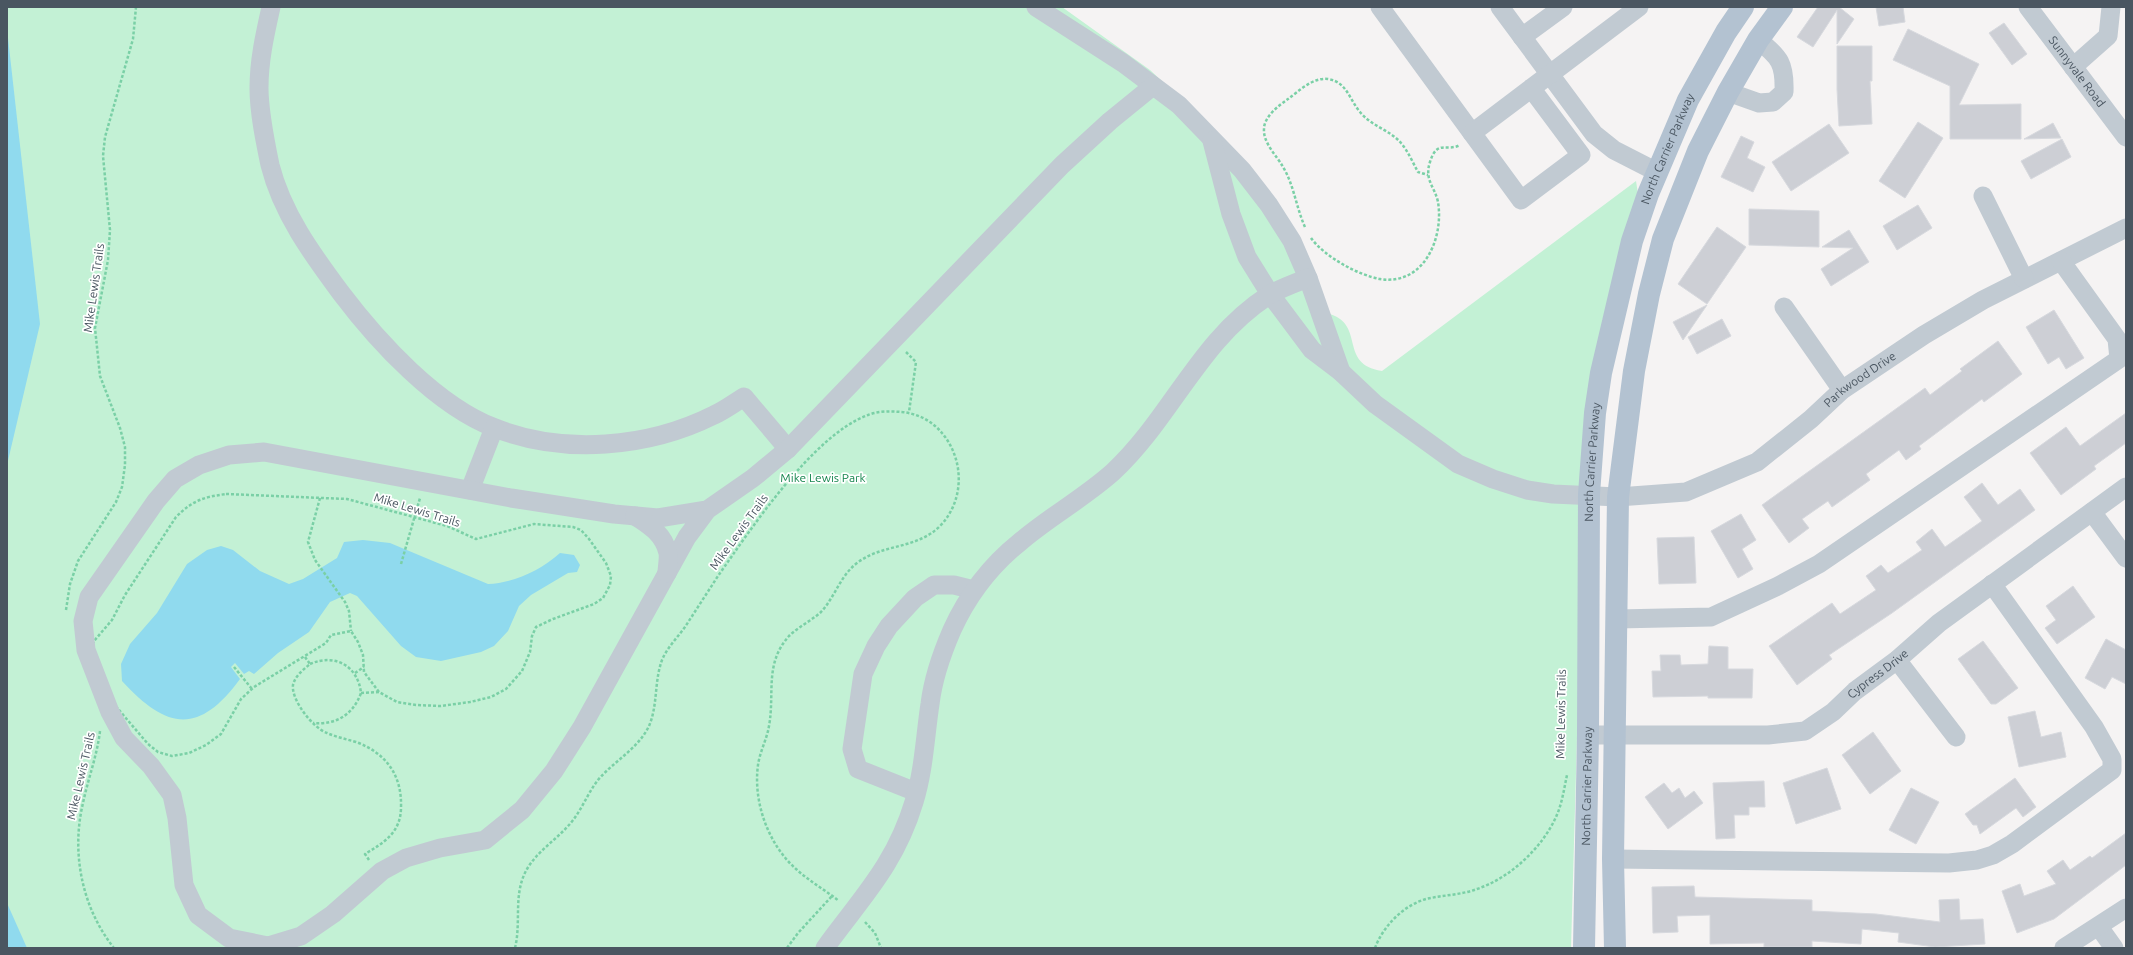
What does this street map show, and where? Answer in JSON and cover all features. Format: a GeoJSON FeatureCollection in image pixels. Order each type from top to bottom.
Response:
{"type":"FeatureCollection","features":[{"type":"Feature","properties":{"kind":"main road","name":"North Carrier Parkway"},"geometry":{"type":"LineString","coordinates":[[1584,948],[1588,735],[1589,494],[1595,413],[1601,373],[1632,241],[1657,172],[1688,100],[1726,32],[1743,7]]}},
{"type":"Feature","properties":{"kind":"main road"},"geometry":{"type":"LineString","coordinates":[[1615,948],[1613,859],[1618,497],[1634,371],[1649,294],[1663,239],[1698,150],[1728,92],[1758,40],[1782,7]]}},
{"type":"Feature","properties":{"kind":"main road"},"geometry":{"type":"LineString","coordinates":[[1657,172],[1684,185]]}},
{"type":"Feature","properties":{"kind":"street"},"geometry":{"type":"LineString","coordinates":[[271,7],[262,51],[259,89],[271,165],[282,199],[299,233],[346,300],[380,341],[438,394],[465,412],[494,428],[531,439],[569,444],[607,444],[642,440],[681,429],[715,415],[744,397],[788,449]]}},
{"type":"Feature","properties":{"kind":"street"},"geometry":{"type":"LineString","coordinates":[[1036,7],[1123,63],[1179,105],[1212,141],[1242,170],[1269,205],[1292,241],[1308,278],[1341,372]]}},
{"type":"Feature","properties":{"kind":"street"},"geometry":{"type":"LineString","coordinates":[[1380,7],[1521,200],[1581,155],[1531,88]]}},
{"type":"Feature","properties":{"kind":"street"},"geometry":{"type":"LineString","coordinates":[[1500,7],[1594,134],[1614,150],[1657,172]]}},
{"type":"Feature","properties":{"kind":"street"},"geometry":{"type":"LineString","coordinates":[[1522,36],[1563,7]]}},
{"type":"Feature","properties":{"kind":"street"},"geometry":{"type":"LineString","coordinates":[[1473,135],[1531,88],[1639,7]]}},
{"type":"Feature","properties":{"kind":"street","name":"Sunnyvale Road"},"geometry":{"type":"LineString","coordinates":[[2028,7],[2126,137]]}},
{"type":"Feature","properties":{"kind":"street"},"geometry":{"type":"LineString","coordinates":[[2073,67],[2108,36],[2110,7]]}},
{"type":"Feature","properties":{"kind":"street"},"geometry":{"type":"LineString","coordinates":[[1728,92],[1759,103],[1773,102],[1784,92],[1785,72],[1774,52],[1758,40]]}},
{"type":"Feature","properties":{"kind":"street"},"geometry":{"type":"LineString","coordinates":[[707,510],[658,518],[635,516],[470,490],[264,452],[229,455],[199,465],[175,479],[156,501],[89,597],[83,621],[86,650],[110,712],[124,738],[151,766],[172,795],[177,818],[184,885],[198,916],[229,938],[268,946],[301,936],[334,914],[379,874],[406,858],[440,848],[485,840],[522,810],[554,771],[582,727],[687,537],[707,510],[753,478],[788,449],[1062,165],[1110,121],[1153,86]]}},
{"type":"Feature","properties":{"kind":"street","name":"Parkwood Drive"},"geometry":{"type":"LineString","coordinates":[[1212,141],[1232,214],[1247,257],[1270,294],[1312,350],[1341,372],[1375,404],[1458,464],[1493,479],[1527,490],[1573,495],[1589,494],[1618,497],[1686,492],[1757,462],[1811,420],[1842,390],[1924,335],[1983,300],[2126,228]]}},
{"type":"Feature","properties":{"kind":"street"},"geometry":{"type":"LineString","coordinates":[[1983,196],[2024,279]]}},
{"type":"Feature","properties":{"kind":"street"},"geometry":{"type":"LineString","coordinates":[[1617,619],[1711,617],[1778,586],[1819,564],[2119,359],[2117,339],[2061,261]]}},
{"type":"Feature","properties":{"kind":"street"},"geometry":{"type":"LineString","coordinates":[[825,948],[888,864],[902,837],[922,767],[930,702],[940,662],[953,630],[974,590],[995,565],[1020,542],[1113,472],[1141,442],[1212,344],[1241,317],[1270,294],[1308,278]]}},
{"type":"Feature","properties":{"kind":"street"},"geometry":{"type":"LineString","coordinates":[[1784,308],[1842,390]]}},
{"type":"Feature","properties":{"kind":"street"},"geometry":{"type":"LineString","coordinates":[[470,490],[494,428]]}},
{"type":"Feature","properties":{"kind":"street","name":"Cypress Drive"},"geometry":{"type":"LineString","coordinates":[[1588,735],[1768,735],[1805,731],[1833,712],[1855,691],[1897,660],[1939,623],[2126,487]]}},
{"type":"Feature","properties":{"kind":"street"},"geometry":{"type":"LineString","coordinates":[[2092,512],[2126,558]]}},
{"type":"Feature","properties":{"kind":"street"},"geometry":{"type":"LineString","coordinates":[[635,516],[652,526],[661,538],[668,554],[666,574]]}},
{"type":"Feature","properties":{"kind":"street"},"geometry":{"type":"LineString","coordinates":[[1613,859],[1950,863],[1988,857],[2012,844],[2112,770],[2112,759],[2094,727],[1992,584]]}},
{"type":"Feature","properties":{"kind":"street"},"geometry":{"type":"LineString","coordinates":[[916,792],[858,769],[852,749],[863,674],[876,646],[889,626],[915,598],[934,585],[954,585],[974,590]]}},
{"type":"Feature","properties":{"kind":"street"},"geometry":{"type":"LineString","coordinates":[[1897,660],[1956,738]]}},
{"type":"Feature","properties":{"kind":"street"},"geometry":{"type":"LineString","coordinates":[[2064,948],[2099,927],[2126,908]]}},
{"type":"Feature","properties":{"kind":"street"},"geometry":{"type":"LineString","coordinates":[[2099,927],[2114,948]]}},
{"type":"Feature","properties":{"kind":"path","name":"Mike Lewis Trails"},"geometry":{"type":"LineString","coordinates":[[67,613],[66,606],[70,584],[78,561],[116,502],[122,487],[125,465],[124,447],[120,428],[100,376],[96,328],[108,260],[110,230],[103,156],[105,137],[133,39],[136,7]]}},
{"type":"Feature","properties":{"kind":"path"},"geometry":{"type":"LineString","coordinates":[[1428,175],[1418,172],[1403,145],[1396,138],[1360,113],[1346,89],[1340,82],[1327,79],[1317,80],[1284,102],[1266,120],[1264,129],[1265,138],[1290,181],[1298,209],[1310,237],[1326,253],[1354,270],[1369,277],[1385,280],[1402,277],[1416,271],[1424,264],[1432,251],[1438,225],[1439,209],[1438,200],[1430,184],[1428,175],[1430,160],[1438,148],[1445,146],[1456,147],[1473,135]]}},
{"type":"Feature","properties":{"kind":"path"},"geometry":{"type":"LineString","coordinates":[[893,339],[916,362],[909,412]]}},
{"type":"Feature","properties":{"kind":"path","name":"Mike Lewis Trails"},"geometry":{"type":"LineString","coordinates":[[515,948],[518,935],[519,892],[524,874],[541,851],[573,821],[598,780],[636,746],[648,728],[655,709],[662,660],[757,520],[796,473],[832,438],[852,423],[870,414],[888,411],[909,412],[924,418],[940,431],[953,449],[959,470],[959,489],[952,511],[941,524],[925,538],[908,545],[891,547],[872,553],[854,565],[841,580],[831,599],[820,613],[791,634],[777,651],[772,676],[771,715],[758,769],[761,810],[768,831],[781,852],[795,869],[853,912],[875,933],[881,948]]}},
{"type":"Feature","properties":{"kind":"path","name":"Mike Lewis Trails"},"geometry":{"type":"LineString","coordinates":[[320,498],[308,542],[315,560],[345,602],[349,611],[351,631],[358,642],[364,672],[379,692],[397,702],[441,706],[491,697],[506,689],[522,671],[530,652],[532,636],[536,627],[594,604],[603,598],[610,585],[611,576],[606,563],[597,548],[581,530],[565,526],[534,524],[476,539],[447,526],[346,499],[226,494],[200,498],[186,506],[176,517],[125,595],[112,620],[94,641],[91,648],[113,704],[148,744],[158,752],[172,756],[189,753],[206,745],[221,734],[241,699],[252,689],[326,643],[331,635],[351,631]]}},
{"type":"Feature","properties":{"kind":"path"},"geometry":{"type":"LineString","coordinates":[[401,564],[415,517]]}},
{"type":"Feature","properties":{"kind":"path"},"geometry":{"type":"LineString","coordinates":[[305,657],[310,664]]}},
{"type":"Feature","properties":{"kind":"path"},"geometry":{"type":"LineString","coordinates":[[313,723],[323,724],[342,718],[355,707],[361,693],[361,686],[355,673],[343,663],[335,660],[318,661],[310,664],[296,677],[293,685],[298,702],[313,723],[325,733],[370,748],[386,762],[398,780],[401,792],[400,820],[388,840],[365,854],[379,874]]}},
{"type":"Feature","properties":{"kind":"path"},"geometry":{"type":"LineString","coordinates":[[234,667],[252,689]]}},
{"type":"Feature","properties":{"kind":"path"},"geometry":{"type":"LineString","coordinates":[[355,673],[364,667]]}},
{"type":"Feature","properties":{"kind":"path"},"geometry":{"type":"LineString","coordinates":[[361,693],[379,692]]}},
{"type":"Feature","properties":{"kind":"path","name":"Mike Lewis Trails"},"geometry":{"type":"LineString","coordinates":[[101,727],[80,818],[78,849],[80,872],[86,895],[96,920],[114,948]]}},
{"type":"Feature","properties":{"kind":"path","name":"Mike Lewis Trails"},"geometry":{"type":"LineString","coordinates":[[1375,948],[1385,929],[1404,910],[1426,899],[1478,889],[1501,878],[1516,867],[1536,847],[1548,832],[1557,815],[1568,772]]}},
{"type":"Feature","properties":{"kind":"path"},"geometry":{"type":"LineString","coordinates":[[787,948],[798,932],[832,896]]}},
{"type":"Feature","properties":{"kind":"green space","name":"Mike Lewis Park"},"geometry":{"type":"Polygon","coordinates":[[[7,7],[1062,7],[1150,70],[1207,123],[1330,314],[1341,320],[1347,327],[1360,361],[1369,367],[1382,371],[1636,181],[1638,194],[1602,322],[1577,738],[1571,948],[15,948],[7,930],[7,7]]]}},
{"type":"Feature","properties":{"kind":"water"},"geometry":{"type":"Polygon","coordinates":[[[7,29],[40,324],[7,465],[7,29]]]}},
{"type":"Feature","properties":{"kind":"water"},"geometry":{"type":"Polygon","coordinates":[[[363,540],[390,543],[488,584],[507,581],[526,575],[544,565],[560,553],[574,555],[580,565],[577,572],[568,573],[531,595],[519,606],[508,631],[494,646],[481,652],[441,661],[416,657],[401,646],[357,596],[350,593],[330,602],[309,632],[278,653],[254,674],[249,671],[244,674],[235,663],[231,667],[240,679],[225,697],[211,710],[197,717],[182,719],[168,717],[138,697],[122,681],[121,664],[130,644],[157,613],[187,564],[207,550],[221,546],[233,550],[260,571],[289,584],[303,579],[337,558],[344,542],[363,540]]]}},
{"type":"Feature","properties":{"kind":"water"},"geometry":{"type":"Polygon","coordinates":[[[7,903],[27,948],[7,948],[7,903]]]}},
{"type":"Feature","properties":{"kind":"building"},"geometry":{"type":"Polygon","coordinates":[[[1818,7],[1839,7],[1854,19],[1837,44],[1837,10],[1813,47],[1797,37],[1818,7]]]}},
{"type":"Feature","properties":{"kind":"building"},"geometry":{"type":"Polygon","coordinates":[[[1876,7],[1903,7],[1905,22],[1879,26],[1876,7]]]}},
{"type":"Feature","properties":{"kind":"building"},"geometry":{"type":"Polygon","coordinates":[[[2004,23],[2027,54],[2012,65],[1989,33],[2004,23]]]}},
{"type":"Feature","properties":{"kind":"building"},"geometry":{"type":"Polygon","coordinates":[[[1908,29],[1979,64],[1959,105],[2021,104],[2021,139],[1950,139],[1950,86],[1893,60],[1908,29]]]}},
{"type":"Feature","properties":{"kind":"building"},"geometry":{"type":"Polygon","coordinates":[[[1837,46],[1872,46],[1872,81],[1870,81],[1872,124],[1839,126],[1837,46]]]}},
{"type":"Feature","properties":{"kind":"building"},"geometry":{"type":"Polygon","coordinates":[[[1918,122],[1943,138],[1905,198],[1879,181],[1918,122]]]}},
{"type":"Feature","properties":{"kind":"building"},"geometry":{"type":"Polygon","coordinates":[[[2053,123],[2061,138],[2024,139],[2053,123]]]}},
{"type":"Feature","properties":{"kind":"building"},"geometry":{"type":"Polygon","coordinates":[[[1829,124],[1849,153],[1791,191],[1772,162],[1829,124]]]}},
{"type":"Feature","properties":{"kind":"building"},"geometry":{"type":"Polygon","coordinates":[[[1741,136],[1754,142],[1747,158],[1765,167],[1753,192],[1721,177],[1741,136]]]}},
{"type":"Feature","properties":{"kind":"building"},"geometry":{"type":"Polygon","coordinates":[[[2062,139],[2071,157],[2031,179],[2021,161],[2062,139]]]}},
{"type":"Feature","properties":{"kind":"building"},"geometry":{"type":"Polygon","coordinates":[[[1918,205],[1932,228],[1897,250],[1883,226],[1918,205]]]}},
{"type":"Feature","properties":{"kind":"building"},"geometry":{"type":"Polygon","coordinates":[[[1749,209],[1819,211],[1819,247],[1749,245],[1749,209]]]}},
{"type":"Feature","properties":{"kind":"building"},"geometry":{"type":"Polygon","coordinates":[[[1717,227],[1746,247],[1707,304],[1678,284],[1717,227]]]}},
{"type":"Feature","properties":{"kind":"building"},"geometry":{"type":"Polygon","coordinates":[[[1849,230],[1869,262],[1831,286],[1821,269],[1853,248],[1822,247],[1849,230]]]}},
{"type":"Feature","properties":{"kind":"building"},"geometry":{"type":"Polygon","coordinates":[[[1707,305],[1683,340],[1673,322],[1707,305]]]}},
{"type":"Feature","properties":{"kind":"building"},"geometry":{"type":"Polygon","coordinates":[[[2054,310],[2084,358],[2066,369],[2059,357],[2048,364],[2026,327],[2054,310]]]}},
{"type":"Feature","properties":{"kind":"building"},"geometry":{"type":"Polygon","coordinates":[[[1722,319],[1731,336],[1697,354],[1688,337],[1722,319]]]}},
{"type":"Feature","properties":{"kind":"building"},"geometry":{"type":"Polygon","coordinates":[[[1998,341],[2022,374],[1984,402],[1982,399],[1919,446],[1921,449],[1906,460],[1899,450],[1866,474],[1870,480],[1832,507],[1828,501],[1802,519],[1809,528],[1789,543],[1762,505],[1925,388],[1930,395],[1962,371],[1960,369],[1998,341]]]}},
{"type":"Feature","properties":{"kind":"building"},"geometry":{"type":"Polygon","coordinates":[[[2126,413],[2126,443],[2094,466],[2096,469],[2061,495],[2030,453],[2066,427],[2080,446],[2126,413]]]}},
{"type":"Feature","properties":{"kind":"building"},"geometry":{"type":"Polygon","coordinates":[[[1982,483],[1998,505],[2020,489],[2035,510],[1892,613],[1829,655],[1832,659],[1797,685],[1769,646],[1832,603],[1840,614],[1876,590],[1866,576],[1881,565],[1888,573],[1922,550],[1916,542],[1932,529],[1945,547],[1982,521],[1964,497],[1982,483]]]}},
{"type":"Feature","properties":{"kind":"building"},"geometry":{"type":"Polygon","coordinates":[[[1741,514],[1756,540],[1742,549],[1753,569],[1738,578],[1711,531],[1741,514]]]}},
{"type":"Feature","properties":{"kind":"building"},"geometry":{"type":"Polygon","coordinates":[[[1694,537],[1696,583],[1659,584],[1657,538],[1694,537]]]}},
{"type":"Feature","properties":{"kind":"building"},"geometry":{"type":"Polygon","coordinates":[[[2073,586],[2095,617],[2057,644],[2045,628],[2056,620],[2046,606],[2073,586]]]}},
{"type":"Feature","properties":{"kind":"building"},"geometry":{"type":"Polygon","coordinates":[[[2106,639],[2126,650],[2126,684],[2112,677],[2105,689],[2085,678],[2106,639]]]}},
{"type":"Feature","properties":{"kind":"building"},"geometry":{"type":"Polygon","coordinates":[[[1983,641],[2018,688],[1996,704],[1991,704],[1958,659],[1983,641]]]}},
{"type":"Feature","properties":{"kind":"building"},"geometry":{"type":"Polygon","coordinates":[[[1709,646],[1728,647],[1728,669],[1753,669],[1752,698],[1708,698],[1708,696],[1653,697],[1652,671],[1661,671],[1660,655],[1680,655],[1681,665],[1708,664],[1709,646]]]}},
{"type":"Feature","properties":{"kind":"building"},"geometry":{"type":"Polygon","coordinates":[[[2035,711],[2041,737],[2061,732],[2066,757],[2019,767],[2008,717],[2035,711]]]}},
{"type":"Feature","properties":{"kind":"building"},"geometry":{"type":"Polygon","coordinates":[[[1873,732],[1901,771],[1870,794],[1842,755],[1873,732]]]}},
{"type":"Feature","properties":{"kind":"building"},"geometry":{"type":"Polygon","coordinates":[[[1827,768],[1841,809],[1796,824],[1783,783],[1827,768]]]}},
{"type":"Feature","properties":{"kind":"building"},"geometry":{"type":"Polygon","coordinates":[[[2015,778],[2036,807],[2023,817],[2016,808],[1980,834],[1977,825],[1973,825],[1965,814],[2015,778]]]}},
{"type":"Feature","properties":{"kind":"building"},"geometry":{"type":"Polygon","coordinates":[[[1764,781],[1765,807],[1749,807],[1749,815],[1734,815],[1735,838],[1716,839],[1713,783],[1764,781]]]}},
{"type":"Feature","properties":{"kind":"building"},"geometry":{"type":"Polygon","coordinates":[[[1664,783],[1672,793],[1679,788],[1685,798],[1694,791],[1703,803],[1668,829],[1645,797],[1664,783]]]}},
{"type":"Feature","properties":{"kind":"building"},"geometry":{"type":"Polygon","coordinates":[[[1911,788],[1939,802],[1916,844],[1889,830],[1911,788]]]}},
{"type":"Feature","properties":{"kind":"building"},"geometry":{"type":"Polygon","coordinates":[[[2126,833],[2126,865],[2054,919],[2017,933],[2002,891],[2020,884],[2024,896],[2056,884],[2047,871],[2063,860],[2070,870],[2090,856],[2092,858],[2126,833]]]}},
{"type":"Feature","properties":{"kind":"building"},"geometry":{"type":"Polygon","coordinates":[[[1694,886],[1695,897],[1812,900],[1812,911],[1876,914],[1940,922],[1939,900],[1959,899],[1960,920],[1983,919],[1985,944],[1935,947],[1898,942],[1899,933],[1862,929],[1861,944],[1812,941],[1812,947],[1764,947],[1764,943],[1710,944],[1710,915],[1677,916],[1678,932],[1653,933],[1652,887],[1694,886]]]}}]}
